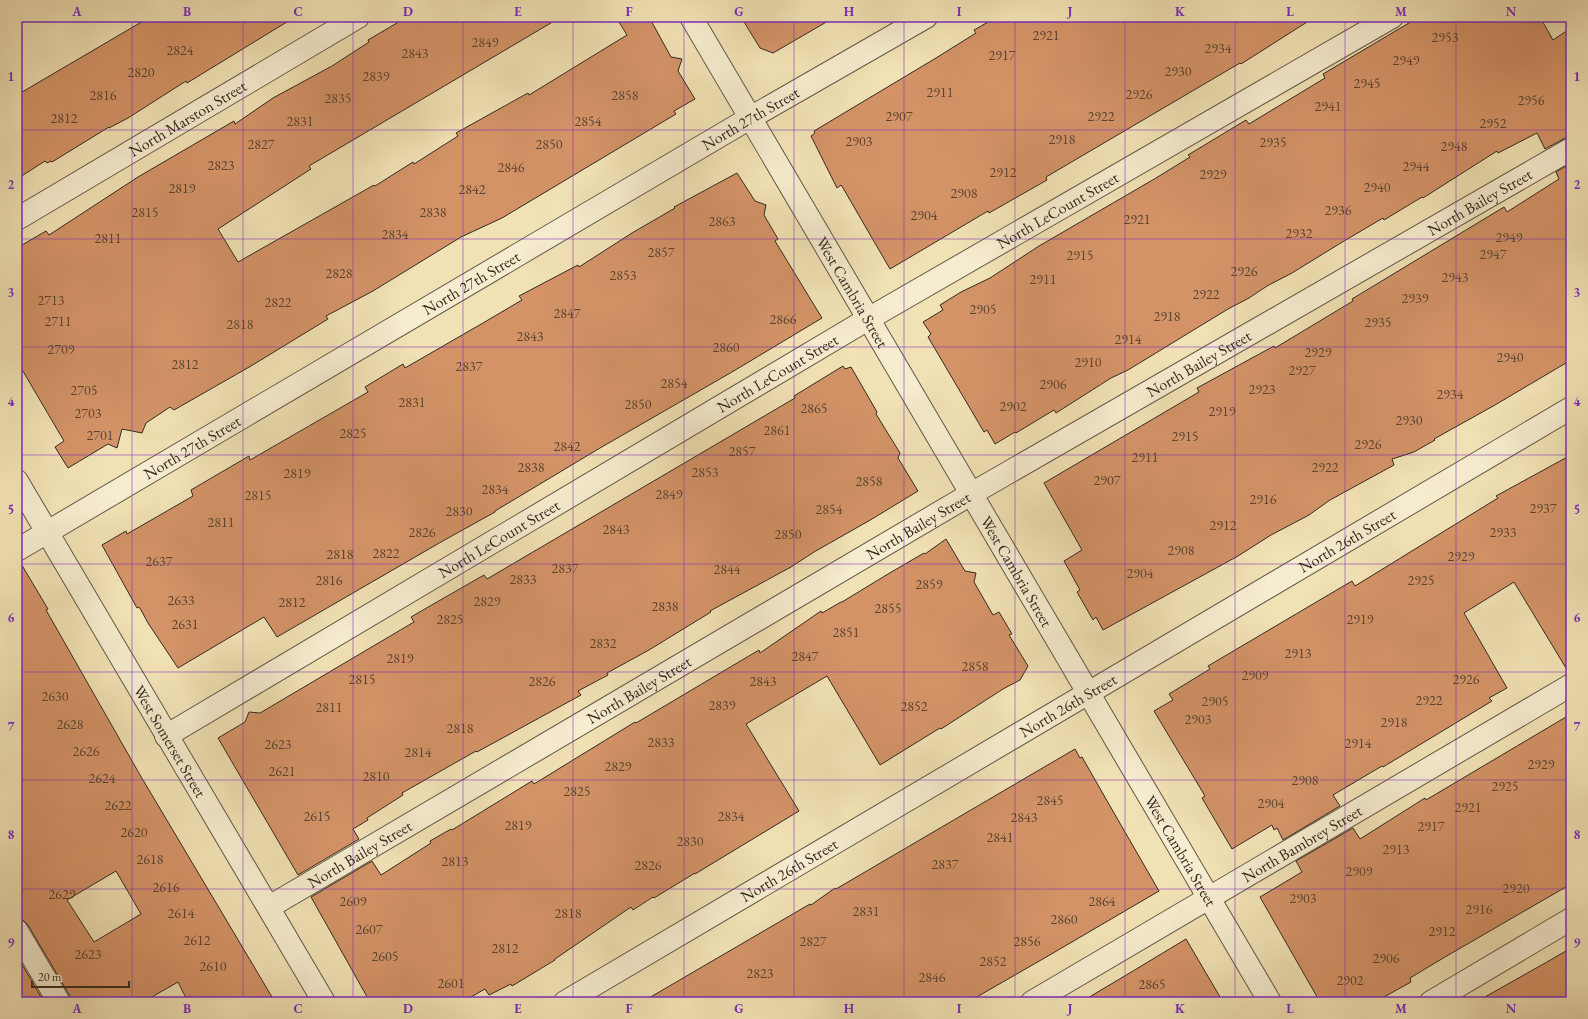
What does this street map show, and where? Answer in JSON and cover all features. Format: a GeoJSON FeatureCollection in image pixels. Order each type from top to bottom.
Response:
{"type":"FeatureCollection","features":[{"type":"Feature","properties":{"kind":"street","name":"North Marston Street"},"geometry":{"type":"LineString","coordinates":[[17,219],[358,17]]}},
{"type":"Feature","properties":{"kind":"street","name":"West Cambria Street"},"geometry":{"type":"LineString","coordinates":[[691,17],[1270,1002]]}},
{"type":"Feature","properties":{"kind":"street","name":"North 27th Street"},"geometry":{"type":"LineString","coordinates":[[17,550],[750,118],[926,17]]}},
{"type":"Feature","properties":{"kind":"street","name":"North LeCount Street"},"geometry":{"type":"LineString","coordinates":[[166,736],[868,319],[1392,17]]}},
{"type":"Feature","properties":{"kind":"street","name":"North Bailey Street"},"geometry":{"type":"LineString","coordinates":[[269,907],[971,494],[1571,149]]}},
{"type":"Feature","properties":{"kind":"street","name":"North 26th Street"},"geometry":{"type":"LineString","coordinates":[[565,1002],[1571,408]]}},
{"type":"Feature","properties":{"kind":"street","name":"West Somerset Street"},"geometry":{"type":"LineString","coordinates":[[17,480],[166,736],[269,907],[324,1002]]}},
{"type":"Feature","properties":{"kind":"street","name":"North Bambrey Street"},"geometry":{"type":"LineString","coordinates":[[1032,1002],[1571,685]]}},
{"type":"Feature","properties":{"kind":"street"},"geometry":{"type":"LineString","coordinates":[[1431,1002],[1571,919]]}},
{"type":"Feature","properties":{"kind":"street"},"geometry":{"type":"LineString","coordinates":[[17,931],[59,1002]]}},
{"type":"Feature","properties":{"kind":"building"},"geometry":{"type":"Polygon","coordinates":[[[150,17],[295,17],[187,83],[186,81],[128,118],[109,127],[52,162],[47,163],[45,161],[17,179],[17,95],[150,17]]]}},
{"type":"Feature","properties":{"kind":"building"},"geometry":{"type":"Polygon","coordinates":[[[407,17],[561,17],[309,166],[311,169],[218,229],[238,262],[374,185],[375,186],[413,162],[414,164],[458,136],[456,133],[528,93],[529,95],[627,35],[616,17],[649,17],[671,57],[682,59],[678,71],[695,99],[674,111],[676,114],[502,218],[461,237],[373,291],[326,316],[328,319],[251,366],[174,410],[170,407],[146,423],[142,433],[122,429],[117,448],[108,444],[68,468],[55,447],[64,441],[17,361],[17,248],[46,231],[49,235],[138,177],[234,121],[235,124],[273,98],[332,66],[369,42],[368,40],[407,17]]]}},
{"type":"Feature","properties":{"kind":"building"},"geometry":{"type":"Polygon","coordinates":[[[741,17],[835,17],[773,53],[760,48],[741,17]]]}},
{"type":"Feature","properties":{"kind":"building"},"geometry":{"type":"Polygon","coordinates":[[[997,17],[1315,17],[1241,64],[1240,63],[1046,177],[1047,180],[989,213],[988,211],[890,269],[843,188],[841,185],[837,188],[811,136],[815,133],[814,131],[936,58],[976,33],[974,30],[997,17]]]}},
{"type":"Feature","properties":{"kind":"building"},"geometry":{"type":"Polygon","coordinates":[[[1419,17],[1540,17],[1553,40],[1571,28],[1571,137],[1565,138],[1545,149],[1537,133],[1498,153],[1497,151],[1423,198],[1422,197],[1384,220],[1383,218],[1128,370],[1111,378],[1056,413],[1054,410],[995,444],[987,430],[984,432],[928,337],[931,334],[923,322],[943,310],[940,305],[961,292],[990,278],[1039,246],[1156,178],[1190,157],[1188,155],[1246,120],[1249,124],[1325,78],[1323,74],[1419,17]]]}},
{"type":"Feature","properties":{"kind":"building"},"geometry":{"type":"Polygon","coordinates":[[[1571,163],[1571,360],[1414,452],[1392,459],[1394,465],[1330,500],[1309,515],[1271,535],[1238,556],[1103,630],[1096,617],[1093,620],[1077,592],[1080,590],[1064,561],[1082,550],[1044,483],[1199,392],[1197,388],[1274,346],[1275,348],[1353,301],[1352,299],[1504,207],[1507,212],[1559,179],[1556,172],[1571,163]]]}},
{"type":"Feature","properties":{"kind":"building"},"geometry":{"type":"Polygon","coordinates":[[[737,173],[755,201],[766,205],[764,215],[778,239],[775,241],[822,318],[600,448],[495,512],[277,637],[264,617],[178,668],[139,607],[137,608],[102,545],[126,531],[127,534],[193,496],[191,490],[249,456],[250,460],[368,392],[365,387],[403,364],[405,368],[522,300],[519,296],[578,265],[579,267],[632,233],[675,208],[674,207],[737,173]]]}},
{"type":"Feature","properties":{"kind":"building"},"geometry":{"type":"Polygon","coordinates":[[[843,366],[845,369],[851,367],[877,412],[876,414],[900,453],[898,458],[918,491],[791,567],[710,611],[711,612],[649,650],[607,673],[608,675],[578,691],[581,695],[477,752],[476,751],[402,793],[403,795],[367,818],[368,820],[353,829],[359,839],[298,875],[218,738],[245,722],[249,712],[260,713],[414,622],[411,617],[484,575],[487,579],[795,398],[794,396],[843,366]]]}},
{"type":"Feature","properties":{"kind":"building"},"geometry":{"type":"Polygon","coordinates":[[[1571,455],[1571,673],[1569,673],[1514,582],[1464,613],[1507,688],[1489,698],[1492,701],[1383,767],[1382,766],[1333,795],[1340,806],[1283,840],[1277,828],[1274,830],[1272,825],[1232,849],[1202,798],[1205,796],[1154,711],[1173,700],[1169,694],[1210,669],[1208,666],[1352,581],[1355,586],[1498,498],[1496,496],[1571,455]]]}},
{"type":"Feature","properties":{"kind":"building"},"geometry":{"type":"Polygon","coordinates":[[[946,539],[965,571],[976,573],[974,582],[993,615],[999,612],[1012,634],[1009,635],[1028,666],[1020,680],[880,765],[827,676],[746,724],[799,811],[633,910],[631,907],[555,960],[512,986],[511,984],[489,995],[485,989],[462,1002],[370,1002],[311,897],[372,861],[381,875],[431,843],[430,841],[451,829],[452,830],[532,781],[534,784],[635,722],[636,723],[759,650],[760,653],[821,611],[822,613],[842,602],[924,553],[925,554],[946,539]]]}},
{"type":"Feature","properties":{"kind":"building"},"geometry":{"type":"Polygon","coordinates":[[[17,562],[20,562],[48,609],[46,610],[140,775],[275,1002],[192,1002],[190,996],[186,998],[178,982],[143,1002],[71,1002],[70,996],[28,925],[23,920],[17,919],[17,562]],[[116,871],[67,900],[94,942],[141,914],[116,871]]]}},
{"type":"Feature","properties":{"kind":"building"},"geometry":{"type":"Polygon","coordinates":[[[1571,714],[1571,884],[1410,978],[1411,982],[1375,1002],[1320,1002],[1260,897],[1302,872],[1296,861],[1353,828],[1360,839],[1425,798],[1426,800],[1571,714]]]}},
{"type":"Feature","properties":{"kind":"building"},"geometry":{"type":"Polygon","coordinates":[[[1075,749],[1080,758],[1082,757],[1159,891],[1048,956],[968,1002],[642,1002],[810,904],[811,905],[835,888],[836,889],[1075,749]]]}},
{"type":"Feature","properties":{"kind":"building"},"geometry":{"type":"Polygon","coordinates":[[[1186,939],[1223,1002],[1081,1002],[1133,971],[1186,939]]]}},
{"type":"Feature","properties":{"kind":"building"},"geometry":{"type":"Polygon","coordinates":[[[1571,948],[1571,1002],[1476,1002],[1547,962],[1571,948]]]}},
{"type":"Feature","properties":{"kind":"building"},"geometry":{"type":"Polygon","coordinates":[[[17,956],[44,1002],[17,1002],[17,956]]]}}]}
